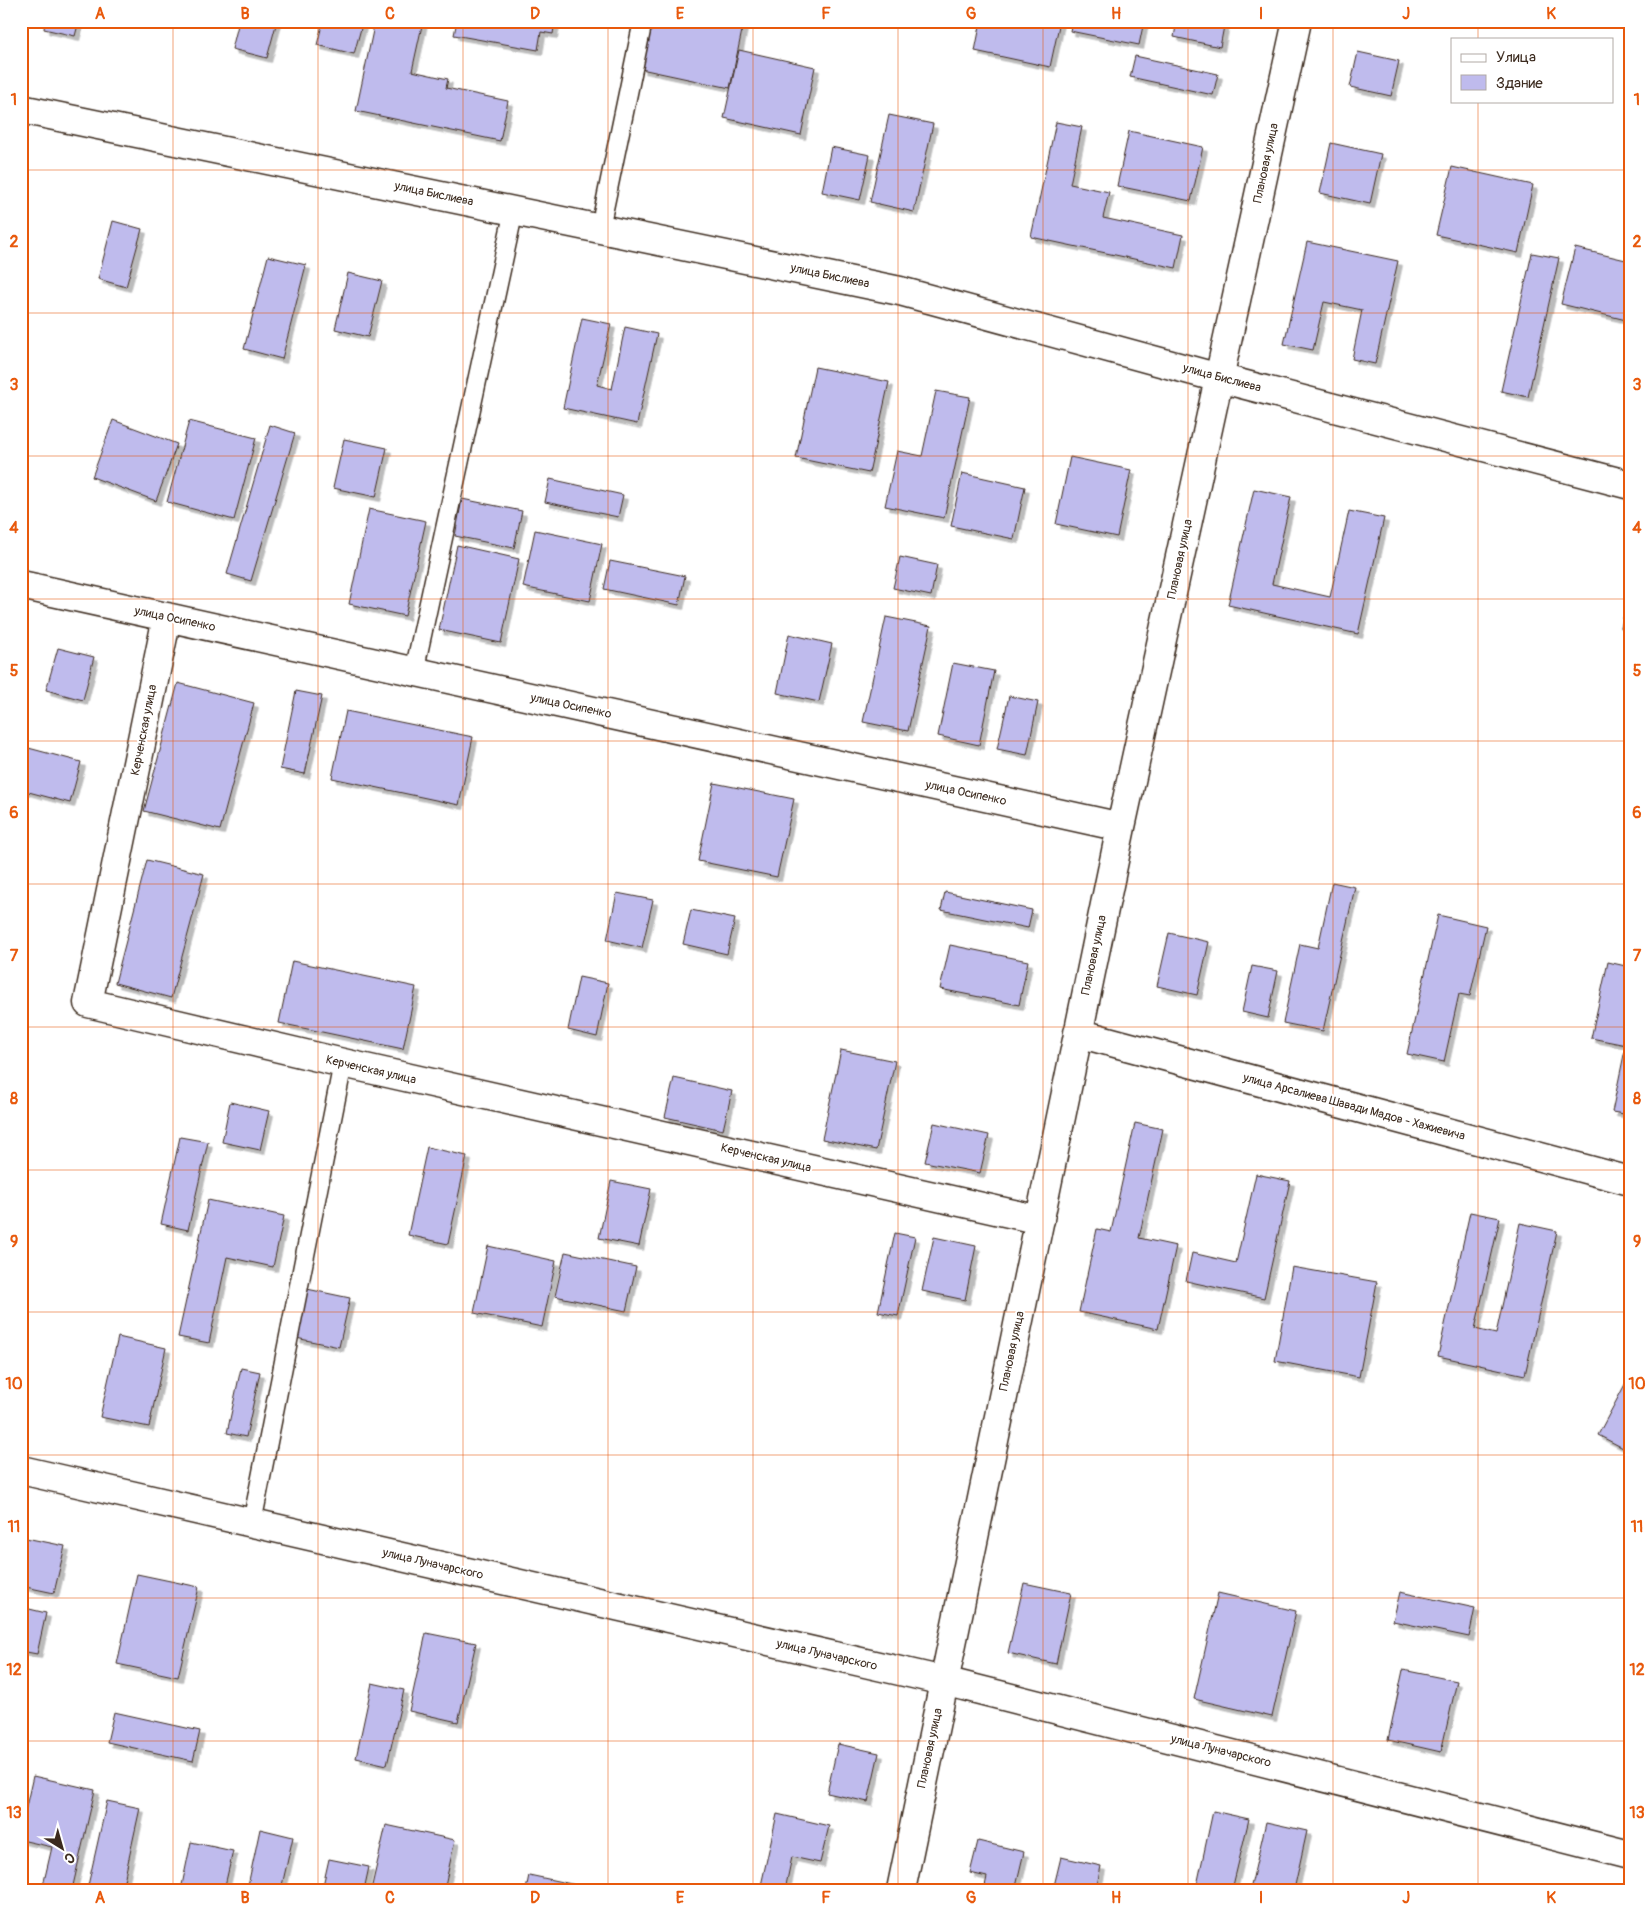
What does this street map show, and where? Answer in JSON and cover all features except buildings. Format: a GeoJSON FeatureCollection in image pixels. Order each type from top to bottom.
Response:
{"type":"FeatureCollection","features":[{"type":"Feature","properties":{"kind":"street","name":"Плановая улица"},"geometry":{"type":"LineString","coordinates":[[901,1890],[1121,827],[1297,21]]}},
{"type":"Feature","properties":{"kind":"street","name":"улица Бислиева"},"geometry":{"type":"LineString","coordinates":[[21,109],[900,291],[1219,378],[1630,485]]}},
{"type":"Feature","properties":{"kind":"street","name":"улица Осипенко"},"geometry":{"type":"LineString","coordinates":[[21,585],[1121,827]]}},
{"type":"Feature","properties":{"kind":"street","name":"Керченская улица"},"geometry":{"type":"LineString","coordinates":[[166,617],[88,1003],[343,1063],[1040,1220]]}},
{"type":"Feature","properties":{"kind":"street","name":"улица Арсалиева Шавади Мадов - Хажиевича"},"geometry":{"type":"LineString","coordinates":[[1078,1033],[1630,1181]]}},
{"type":"Feature","properties":{"kind":"street","name":"улица Луначарского"},"geometry":{"type":"LineString","coordinates":[[21,1470],[944,1681],[1630,1855]]}},
{"type":"Feature","properties":{"kind":"lane"},"geometry":{"type":"LineString","coordinates":[[600,228],[643,21]]}},
{"type":"Feature","properties":{"kind":"lane"},"geometry":{"type":"LineString","coordinates":[[414,672],[514,210]]}},
{"type":"Feature","properties":{"kind":"lane"},"geometry":{"type":"LineString","coordinates":[[252,1523],[343,1063]]}}]}
